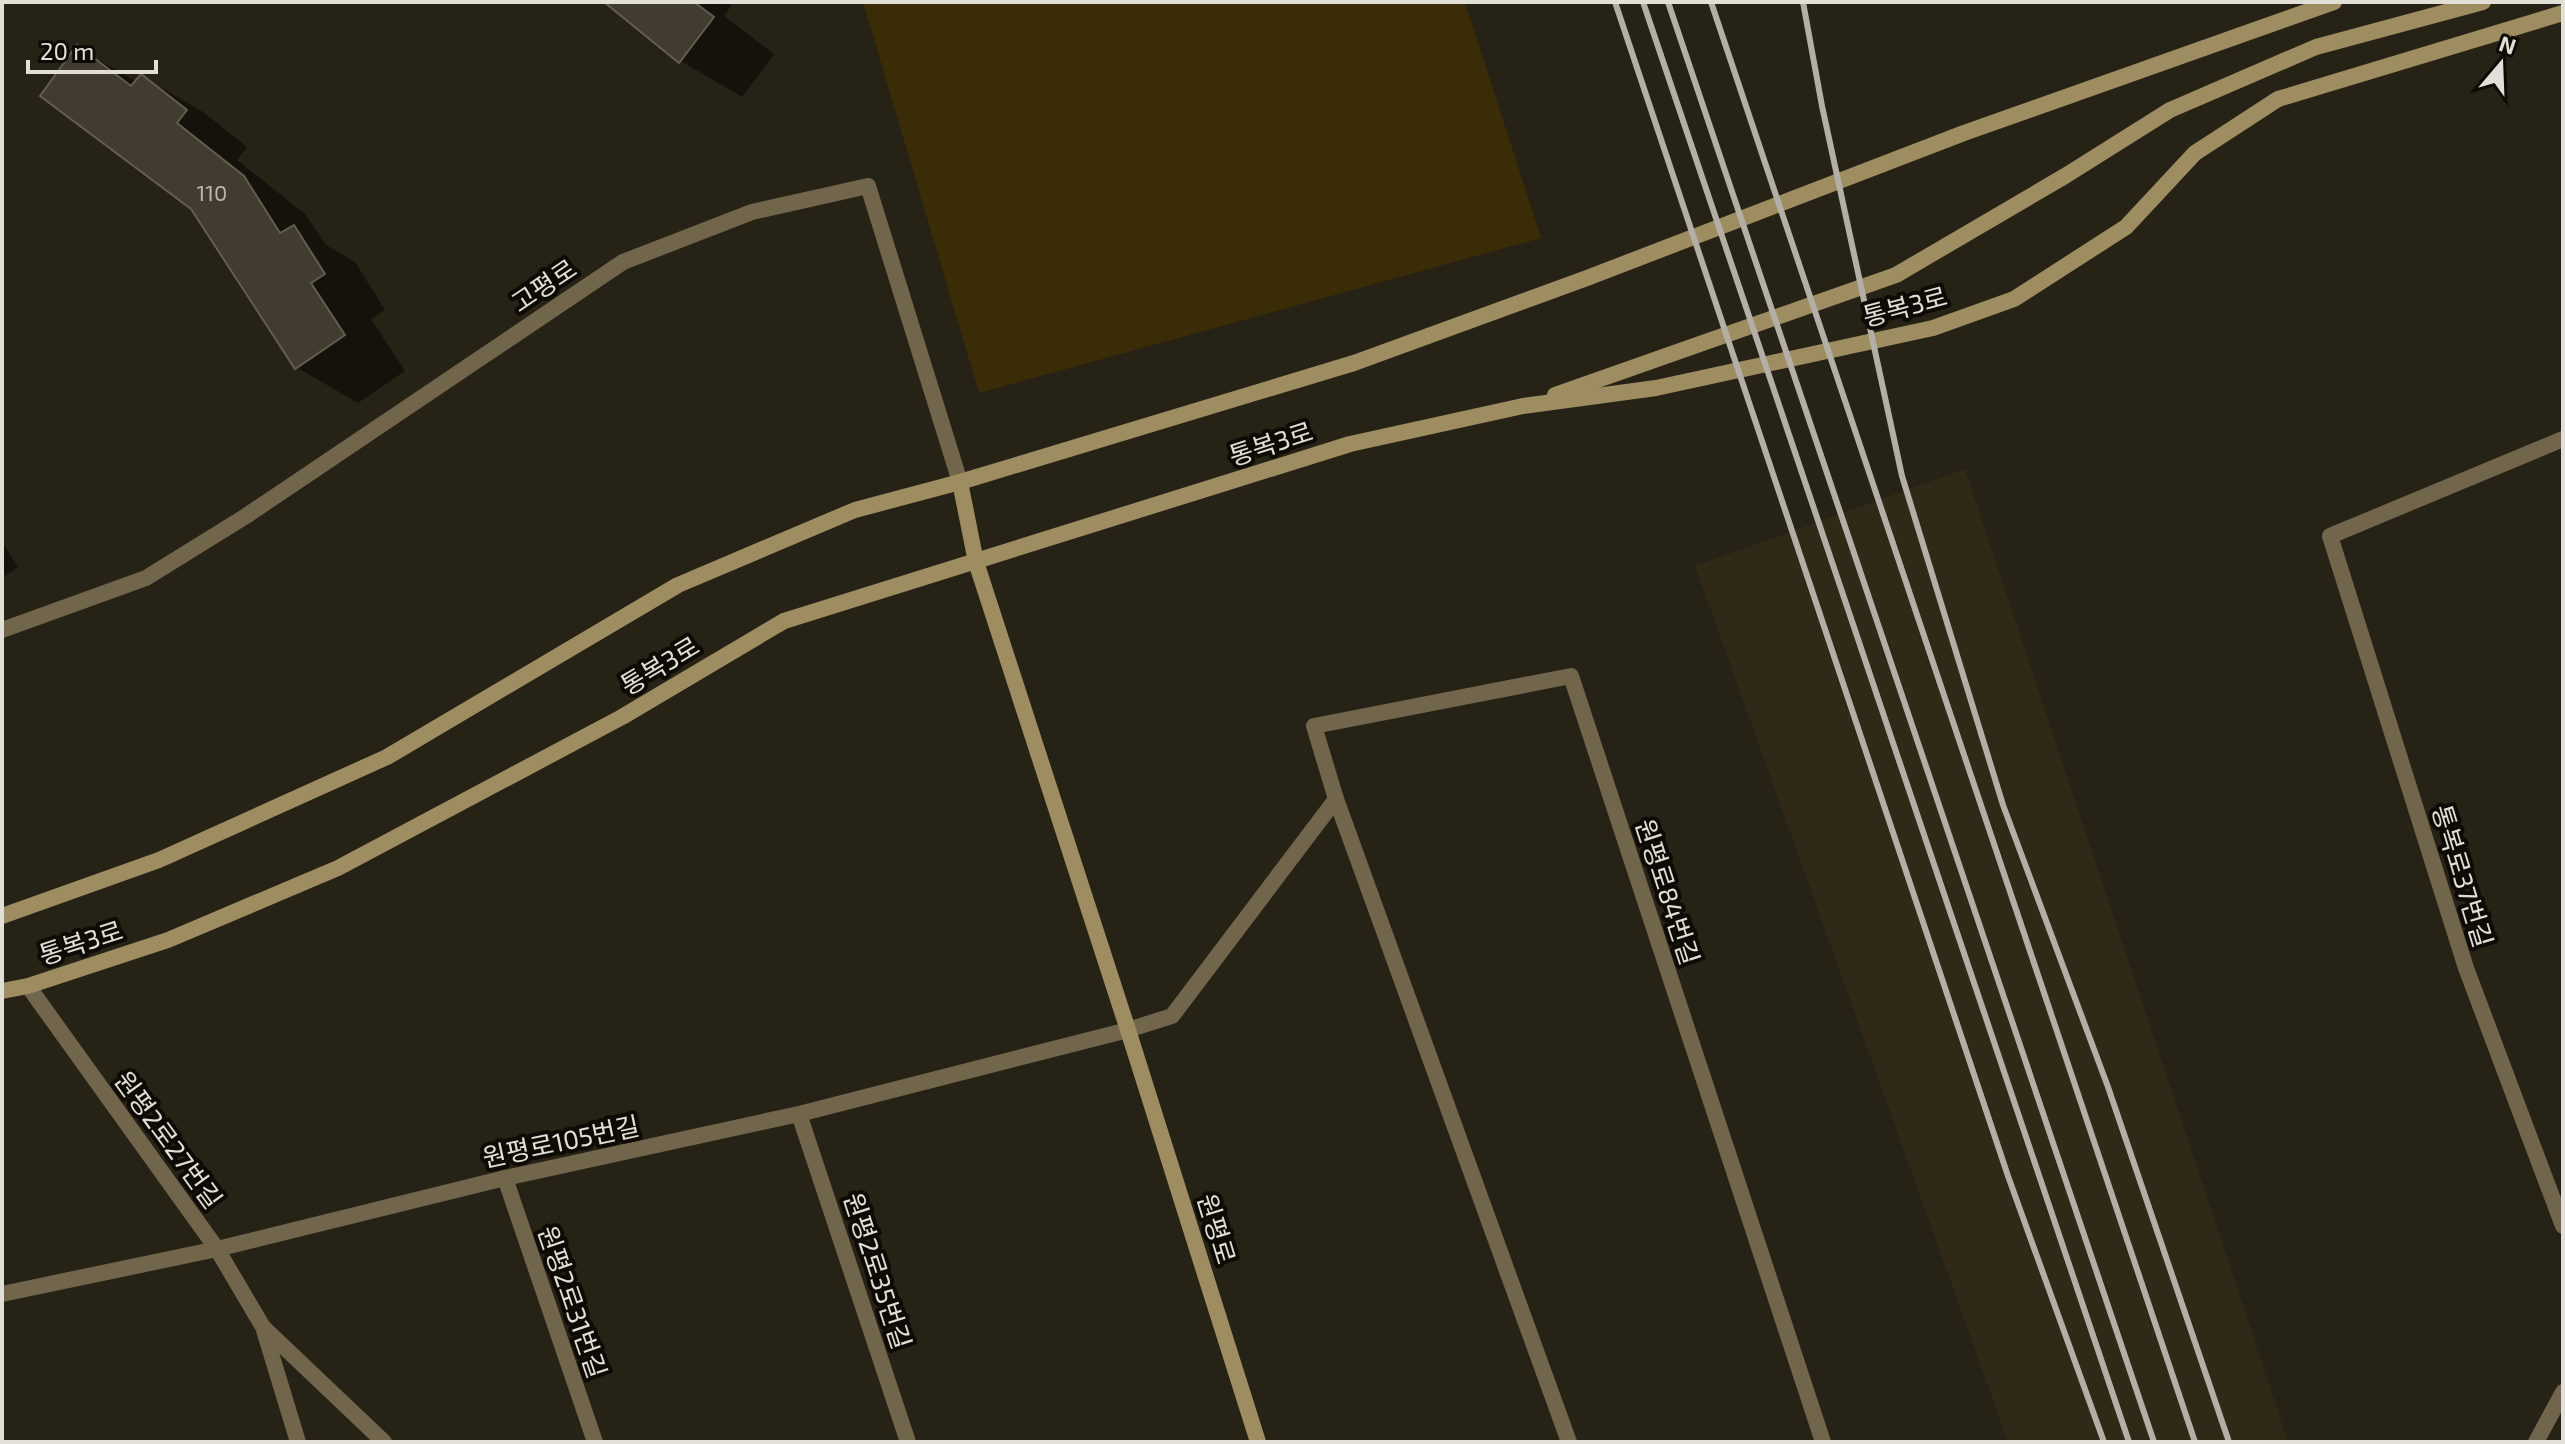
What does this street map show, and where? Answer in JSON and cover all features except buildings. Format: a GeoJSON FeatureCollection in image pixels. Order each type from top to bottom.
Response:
{"type":"FeatureCollection","features":[{"type":"Feature","properties":{"kind":"street","name":"통복3로"},"geometry":{"type":"LineString","coordinates":[[2,916],[159,860],[387,757],[678,585],[855,510],[960,482],[1354,363],[1587,278],[1964,133],[2334,2]]}},
{"type":"Feature","properties":{"kind":"street"},"geometry":{"type":"LineString","coordinates":[[1523,406],[1896,275],[2170,110],[2316,47],[2483,2]]}},
{"type":"Feature","properties":{"kind":"street","name":"통복3로"},"geometry":{"type":"LineString","coordinates":[[2,991],[28,986],[168,940],[338,868],[622,717],[784,621],[1350,444],[1523,406],[1656,388],[1933,328],[2014,299],[2126,227],[2195,153],[2278,99],[2563,13]]}},
{"type":"Feature","properties":{"kind":"street","name":"고평로"},"geometry":{"type":"LineString","coordinates":[[2,630],[146,578],[246,516],[623,262],[752,212],[868,186],[960,482]]}},
{"type":"Feature","properties":{"kind":"street","name":"통복로37번길"},"geometry":{"type":"LineString","coordinates":[[2563,439],[2330,536],[2466,968],[2563,1226]]}},
{"type":"Feature","properties":{"kind":"street","name":"원평로"},"geometry":{"type":"LineString","coordinates":[[960,482],[976,562],[1258,1442]]}},
{"type":"Feature","properties":{"kind":"street","name":"원평로84번길"},"geometry":{"type":"LineString","coordinates":[[1569,1442],[1336,799],[1314,726],[1571,676],[1823,1442]]}},
{"type":"Feature","properties":{"kind":"street"},"geometry":{"type":"LineString","coordinates":[[1128,1030],[1172,1016],[1336,799]]}},
{"type":"Feature","properties":{"kind":"street","name":"원평2로27번길"},"geometry":{"type":"LineString","coordinates":[[28,986],[217,1249],[263,1327],[298,1442]]}},
{"type":"Feature","properties":{"kind":"street","name":"원평로105번길"},"geometry":{"type":"LineString","coordinates":[[2,1294],[217,1249],[505,1178],[799,1114],[1128,1030]]}},
{"type":"Feature","properties":{"kind":"street","name":"원평2로35번길"},"geometry":{"type":"LineString","coordinates":[[799,1114],[908,1442]]}},
{"type":"Feature","properties":{"kind":"street","name":"원평2로31번길"},"geometry":{"type":"LineString","coordinates":[[505,1178],[595,1442]]}},
{"type":"Feature","properties":{"kind":"street","name":"원평2로27번길"},"geometry":{"type":"LineString","coordinates":[[263,1327],[384,1442]]}},
{"type":"Feature","properties":{"kind":"street"},"geometry":{"type":"LineString","coordinates":[[2536,1442],[2563,1392]]}},
{"type":"Feature","properties":{"kind":"shaded area"},"geometry":{"type":"Polygon","coordinates":[[[863,2],[1465,2],[1541,238],[979,393],[863,2]]]}},
{"type":"Feature","properties":{"kind":"shaded area"},"geometry":{"type":"Polygon","coordinates":[[[1965,469],[2288,1442],[2008,1442],[1695,566],[1965,469]]]}},
{"type":"Feature","properties":{"kind":"railway"},"geometry":{"type":"LineString","coordinates":[[1615,2],[2008,1176],[2104,1442]]}},
{"type":"Feature","properties":{"kind":"railway"},"geometry":{"type":"LineString","coordinates":[[1643,2],[2129,1442]]}},
{"type":"Feature","properties":{"kind":"railway"},"geometry":{"type":"LineString","coordinates":[[1668,2],[2154,1442]]}},
{"type":"Feature","properties":{"kind":"railway"},"geometry":{"type":"LineString","coordinates":[[1711,2],[2195,1442]]}},
{"type":"Feature","properties":{"kind":"railway"},"geometry":{"type":"LineString","coordinates":[[1803,2],[1822,106],[1902,476],[2003,805],[2108,1087],[2229,1442]]}}]}
